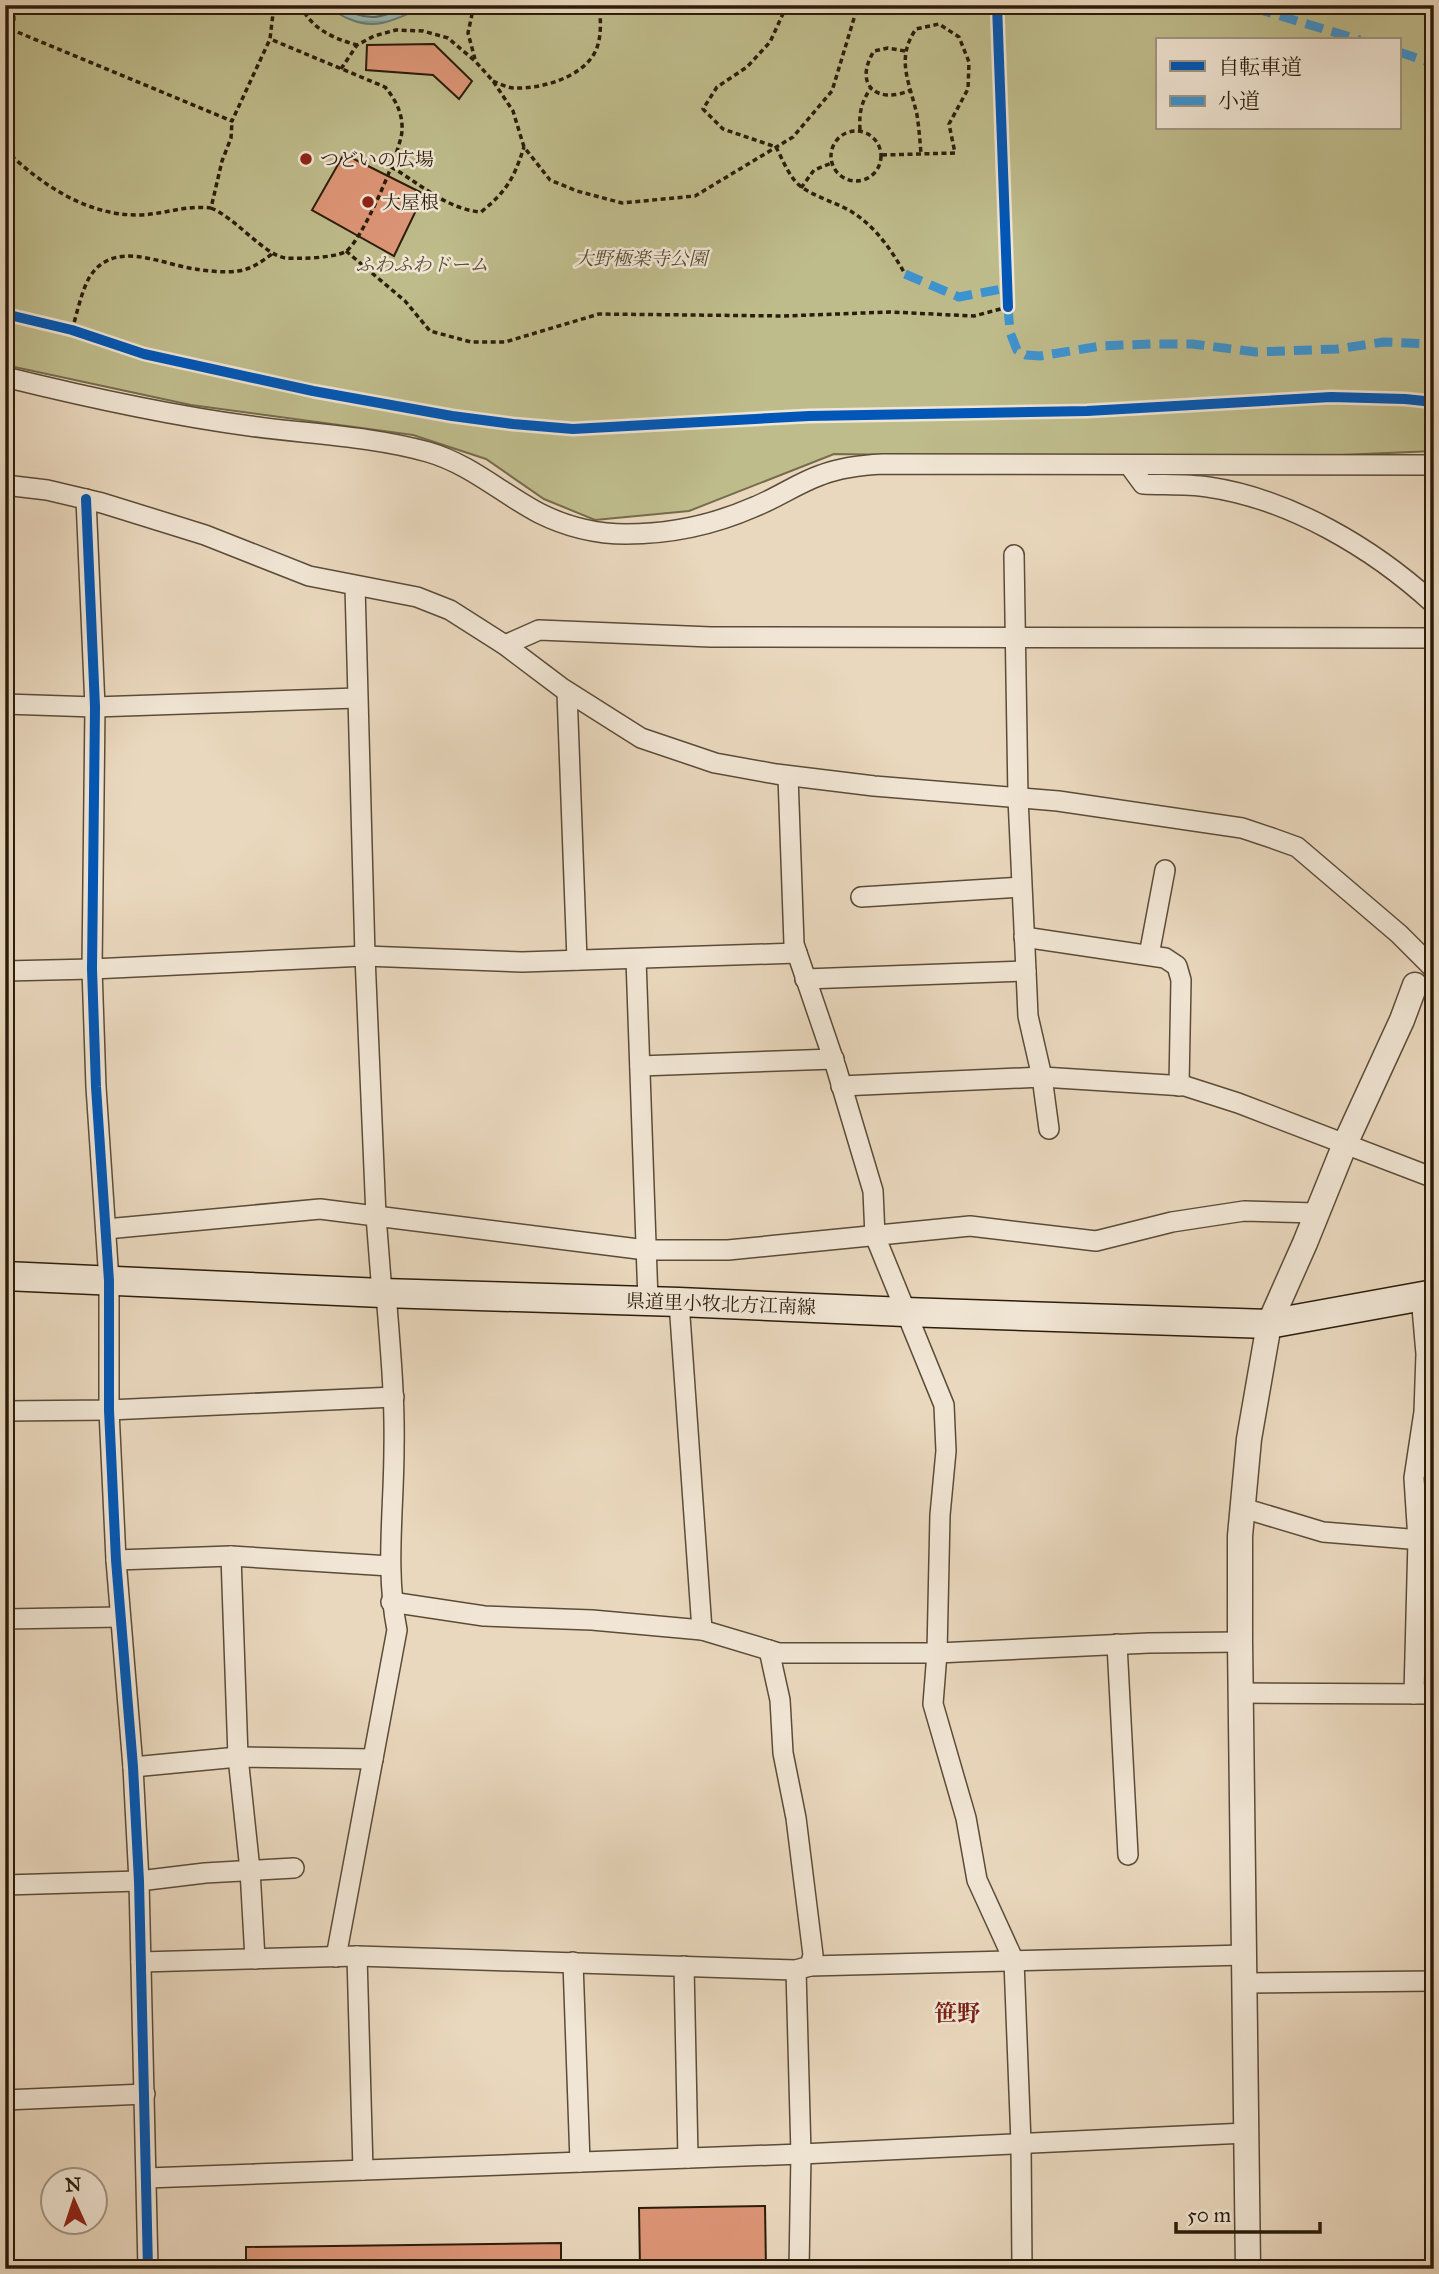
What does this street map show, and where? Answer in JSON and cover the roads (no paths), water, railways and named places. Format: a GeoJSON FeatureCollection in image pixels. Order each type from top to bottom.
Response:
{"type":"FeatureCollection","features":[{"type":"Feature","properties":{"kind":"main road","name":"県道里小牧北方江南線"},"geometry":{"type":"LineString","coordinates":[[5,1276],[384,1293],[1269,1324],[1427,1295]]}},
{"type":"Feature","properties":{"kind":"street"},"geometry":{"type":"LineString","coordinates":[[5,377],[175,414],[395,444],[465,466],[539,513],[599,534],[656,533],[693,528],[754,507],[821,475],[852,466],[1434,465]]}},
{"type":"Feature","properties":{"kind":"street"},"geometry":{"type":"LineString","coordinates":[[1129,465],[1143,484],[1208,487],[1273,504],[1322,526],[1372,555],[1415,586],[1434,604]]}},
{"type":"Feature","properties":{"kind":"street"},"geometry":{"type":"LineString","coordinates":[[5,485],[47,490],[86,499],[205,535],[309,576],[417,597],[450,610],[505,645],[567,692],[641,738],[715,763],[788,776],[874,786],[1058,801],[1242,828],[1297,847],[1391,927],[1427,966],[1345,1144],[1269,1324],[1249,1439],[1240,1536],[1248,2269]]}},
{"type":"Feature","properties":{"kind":"street"},"geometry":{"type":"LineString","coordinates":[[86,499],[95,707],[92,969],[96,1087],[109,1281],[109,1410],[116,1560],[133,1767],[139,1881],[148,2269]]}},
{"type":"Feature","properties":{"kind":"street"},"geometry":{"type":"LineString","coordinates":[[1014,555],[1018,798],[1028,1016],[1042,1077],[1049,1129]]}},
{"type":"Feature","properties":{"kind":"street"},"geometry":{"type":"LineString","coordinates":[[336,1956],[397,1630],[391,1602],[390,1566],[394,1397],[376,1216],[365,956],[355,586]]}},
{"type":"Feature","properties":{"kind":"street"},"geometry":{"type":"LineString","coordinates":[[505,645],[539,630],[710,638],[1301,639],[1434,636]]}},
{"type":"Feature","properties":{"kind":"street"},"geometry":{"type":"LineString","coordinates":[[567,692],[577,960]]}},
{"type":"Feature","properties":{"kind":"street"},"geometry":{"type":"LineString","coordinates":[[5,704],[95,707],[357,698]]}},
{"type":"Feature","properties":{"kind":"street"},"geometry":{"type":"LineString","coordinates":[[788,776],[794,944],[834,1059],[873,1191],[875,1237],[944,1405],[946,1451],[940,1515],[937,1653],[933,1704],[966,1818],[977,1880],[1014,1961],[1021,2143],[1022,2269]]}},
{"type":"Feature","properties":{"kind":"street"},"geometry":{"type":"LineString","coordinates":[[1149,956],[1165,870]]}},
{"type":"Feature","properties":{"kind":"street"},"geometry":{"type":"LineString","coordinates":[[861,897],[1021,887]]}},
{"type":"Feature","properties":{"kind":"street"},"geometry":{"type":"LineString","coordinates":[[1024,937],[1165,958],[1177,966],[1181,981],[1178,1086]]}},
{"type":"Feature","properties":{"kind":"street"},"geometry":{"type":"LineString","coordinates":[[5,971],[365,956],[522,962],[797,953]]}},
{"type":"Feature","properties":{"kind":"street"},"geometry":{"type":"LineString","coordinates":[[636,959],[648,1301]]}},
{"type":"Feature","properties":{"kind":"street"},"geometry":{"type":"LineString","coordinates":[[805,979],[1026,971]]}},
{"type":"Feature","properties":{"kind":"street"},"geometry":{"type":"LineString","coordinates":[[640,1066],[834,1059]]}},
{"type":"Feature","properties":{"kind":"street"},"geometry":{"type":"LineString","coordinates":[[841,1086],[1042,1077],[1178,1086],[1238,1104],[1434,1178]]}},
{"type":"Feature","properties":{"kind":"street"},"geometry":{"type":"LineString","coordinates":[[106,1229],[320,1209],[646,1250],[728,1250],[970,1226],[1096,1241],[1172,1222],[1244,1212],[1316,1213]]}},
{"type":"Feature","properties":{"kind":"street"},"geometry":{"type":"LineString","coordinates":[[1413,1694],[1426,1540],[1414,1478],[1424,1412],[1427,1295]]}},
{"type":"Feature","properties":{"kind":"street"},"geometry":{"type":"LineString","coordinates":[[679,1302],[702,1630]]}},
{"type":"Feature","properties":{"kind":"street"},"geometry":{"type":"LineString","coordinates":[[5,1411],[109,1410],[394,1397]]}},
{"type":"Feature","properties":{"kind":"street"},"geometry":{"type":"LineString","coordinates":[[1243,1508],[1323,1532],[1426,1540]]}},
{"type":"Feature","properties":{"kind":"street"},"geometry":{"type":"LineString","coordinates":[[116,1560],[232,1556],[390,1566]]}},
{"type":"Feature","properties":{"kind":"street"},"geometry":{"type":"LineString","coordinates":[[232,1556],[238,1756],[250,1870],[255,1959]]}},
{"type":"Feature","properties":{"kind":"street"},"geometry":{"type":"LineString","coordinates":[[391,1602],[484,1616],[592,1620],[702,1630],[779,1653],[937,1653],[1116,1644],[1240,1642]]}},
{"type":"Feature","properties":{"kind":"street"},"geometry":{"type":"LineString","coordinates":[[5,1619],[120,1617]]}},
{"type":"Feature","properties":{"kind":"street"},"geometry":{"type":"LineString","coordinates":[[1116,1644],[1128,1855]]}},
{"type":"Feature","properties":{"kind":"street"},"geometry":{"type":"LineString","coordinates":[[769,1650],[780,1700],[783,1754],[796,1818],[813,1955],[803,1968],[799,2269]]}},
{"type":"Feature","properties":{"kind":"street"},"geometry":{"type":"LineString","coordinates":[[1241,1693],[1434,1694]]}},
{"type":"Feature","properties":{"kind":"street"},"geometry":{"type":"LineString","coordinates":[[133,1767],[238,1756],[373,1759]]}},
{"type":"Feature","properties":{"kind":"street"},"geometry":{"type":"LineString","coordinates":[[5,1885],[139,1881],[205,1873],[294,1868]]}},
{"type":"Feature","properties":{"kind":"street"},"geometry":{"type":"LineString","coordinates":[[141,1962],[357,1956],[803,1968],[1245,1955]]}},
{"type":"Feature","properties":{"kind":"street"},"geometry":{"type":"LineString","coordinates":[[357,1956],[363,2170]]}},
{"type":"Feature","properties":{"kind":"street"},"geometry":{"type":"LineString","coordinates":[[573,1962],[579,2162]]}},
{"type":"Feature","properties":{"kind":"street"},"geometry":{"type":"LineString","coordinates":[[684,1966],[688,2158]]}},
{"type":"Feature","properties":{"kind":"street"},"geometry":{"type":"LineString","coordinates":[[1245,1983],[1434,1981]]}},
{"type":"Feature","properties":{"kind":"street"},"geometry":{"type":"LineString","coordinates":[[5,2100],[145,2094]]}},
{"type":"Feature","properties":{"kind":"street"},"geometry":{"type":"LineString","coordinates":[[146,2178],[801,2154],[1246,2133]]}},
{"type":"Feature","properties":{"kind":"water"},"geometry":{"type":"Polygon","coordinates":[[[329,5],[430,5],[392,20],[373,24],[345,18],[329,5]]]}},
{"type":"Feature","properties":{"kind":"place","name":"つどいの広場"},"geometry":{"type":"Point","coordinates":[306,159]}},
{"type":"Feature","properties":{"kind":"place","name":"大屋根"},"geometry":{"type":"Point","coordinates":[368,202]}},
{"type":"Feature","properties":{"kind":"district","name":"笹野"},"geometry":{"type":"Point","coordinates":[957,2013]}},
{"type":"Feature","properties":{"kind":"park label","name":"大野極楽寺公園"},"geometry":{"type":"Point","coordinates":[641,258]}},
{"type":"Feature","properties":{"kind":"park label","name":"ふわふわドーム"},"geometry":{"type":"Point","coordinates":[422,264]}}]}
